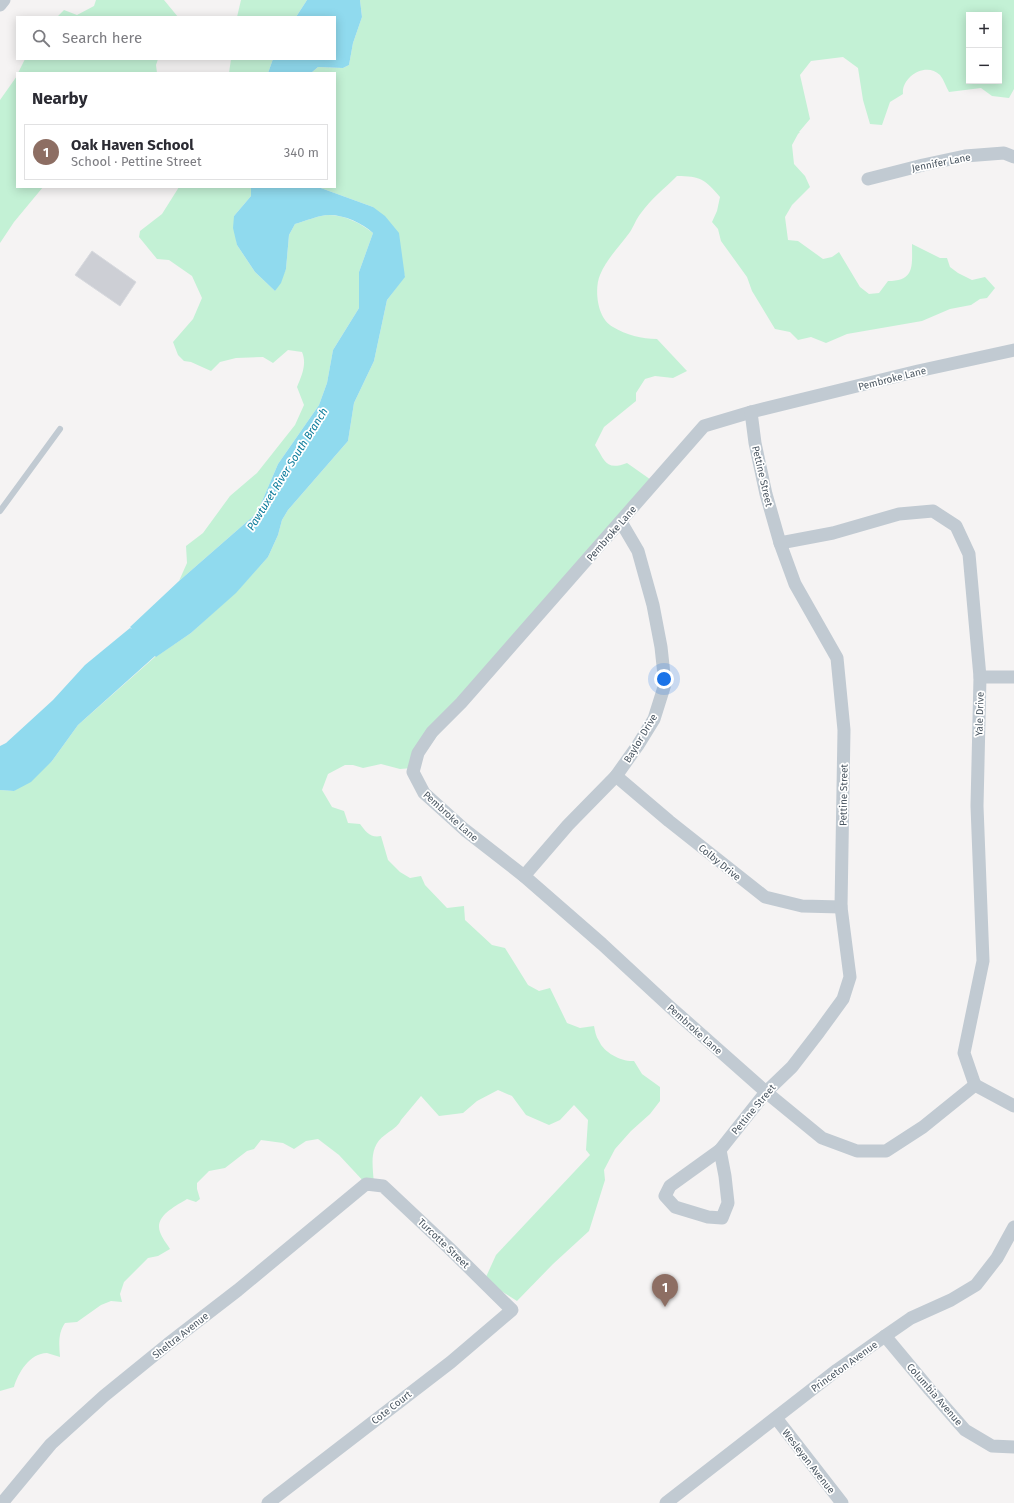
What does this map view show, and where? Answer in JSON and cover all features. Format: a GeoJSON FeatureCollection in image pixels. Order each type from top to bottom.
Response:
{"type":"FeatureCollection","features":[{"type":"Feature","properties":{"kind":"street"},"geometry":{"type":"LineString","coordinates":[[0,5],[4,0]]}},
{"type":"Feature","properties":{"kind":"street","name":"Jennifer Lane"},"geometry":{"type":"LineString","coordinates":[[868,179],[966,156],[1004,153],[1014,157]]}},
{"type":"Feature","properties":{"kind":"street","name":"Pembroke Lane"},"geometry":{"type":"LineString","coordinates":[[975,1085],[923,1127],[886,1151],[857,1151],[822,1138],[766,1092],[602,944],[524,876],[465,830],[424,793],[412,772],[418,753],[432,732],[461,703],[704,426],[751,412],[918,371],[1014,350]]}},
{"type":"Feature","properties":{"kind":"street","name":"Pettine Street"},"geometry":{"type":"LineString","coordinates":[[720,1150],[728,1203],[722,1218],[708,1217],[675,1207],[665,1196],[670,1186],[720,1150],[766,1092],[792,1067],[843,998],[850,977],[841,907],[844,730],[837,658],[795,584],[780,543],[766,494],[755,443],[751,412]]}},
{"type":"Feature","properties":{"kind":"street","name":"Yale Drive"},"geometry":{"type":"LineString","coordinates":[[780,543],[833,533],[899,514],[933,511],[956,526],[969,554],[980,677],[977,806],[983,961],[964,1053],[975,1085]]}},
{"type":"Feature","properties":{"kind":"street","name":"Baylor Drive"},"geometry":{"type":"LineString","coordinates":[[524,876],[568,825],[616,776],[654,719],[666,684],[653,605],[638,551],[621,522]]}},
{"type":"Feature","properties":{"kind":"street"},"geometry":{"type":"LineString","coordinates":[[980,677],[1014,677]]}},
{"type":"Feature","properties":{"kind":"street","name":"Colby Drive"},"geometry":{"type":"LineString","coordinates":[[616,776],[669,821],[765,897],[802,906],[841,907]]}},
{"type":"Feature","properties":{"kind":"street"},"geometry":{"type":"LineString","coordinates":[[975,1085],[1014,1106]]}},
{"type":"Feature","properties":{"kind":"street","name":"Sheltra Avenue"},"geometry":{"type":"LineString","coordinates":[[2,1503],[51,1444],[104,1396],[238,1290],[366,1184],[372,1185]]}},
{"type":"Feature","properties":{"kind":"street","name":"Turcotte Street"},"geometry":{"type":"LineString","coordinates":[[372,1185],[383,1186],[401,1201],[512,1310]]}},
{"type":"Feature","properties":{"kind":"street","name":"Princeton Avenue"},"geometry":{"type":"LineString","coordinates":[[666,1503],[837,1370],[885,1336],[911,1318],[951,1300],[976,1285],[997,1258],[1014,1228]]}},
{"type":"Feature","properties":{"kind":"street","name":"Cote Court"},"geometry":{"type":"LineString","coordinates":[[268,1503],[451,1362],[512,1310]]}},
{"type":"Feature","properties":{"kind":"street","name":"Columbia Avenue"},"geometry":{"type":"LineString","coordinates":[[885,1336],[965,1430],[992,1446],[1014,1447]]}},
{"type":"Feature","properties":{"kind":"street","name":"Wesleyan Avenue"},"geometry":{"type":"LineString","coordinates":[[776,1418],[842,1503]]}},
{"type":"Feature","properties":{"kind":"lane"},"geometry":{"type":"LineString","coordinates":[[0,511],[60,429]]}},
{"type":"Feature","properties":{"kind":"green space"},"geometry":{"type":"Polygon","coordinates":[[[96,0],[164,0],[177,16],[58,16],[64,10],[77,15],[94,6],[96,0]]]}},
{"type":"Feature","properties":{"kind":"green space"},"geometry":{"type":"Polygon","coordinates":[[[241,0],[307,0],[297,16],[237,16],[241,0]]]}},
{"type":"Feature","properties":{"kind":"green space"},"geometry":{"type":"Polygon","coordinates":[[[360,0],[1014,0],[1014,89],[1009,98],[992,96],[981,88],[949,92],[940,75],[934,71],[922,70],[910,77],[906,82],[903,88],[903,94],[890,102],[882,125],[870,124],[863,100],[858,68],[843,57],[811,61],[800,75],[810,119],[799,132],[792,145],[794,164],[805,176],[810,187],[792,205],[785,217],[788,240],[798,241],[823,259],[832,257],[839,252],[860,287],[869,294],[879,293],[888,281],[897,280],[907,275],[912,265],[912,244],[940,258],[947,258],[950,267],[972,280],[985,277],[995,288],[987,298],[980,299],[971,305],[950,309],[922,321],[847,334],[826,343],[811,337],[798,340],[790,332],[775,329],[752,291],[747,277],[721,241],[718,229],[712,222],[717,211],[720,197],[706,182],[702,180],[691,177],[677,176],[639,215],[630,232],[603,269],[597,288],[600,311],[608,323],[618,330],[629,334],[657,339],[687,371],[673,378],[655,376],[645,379],[636,393],[636,401],[604,427],[595,445],[604,460],[610,465],[615,466],[627,463],[654,482],[461,705],[412,768],[400,769],[381,764],[363,768],[353,765],[345,765],[328,774],[322,790],[332,807],[344,811],[348,823],[360,824],[366,832],[371,835],[381,836],[388,860],[400,872],[410,878],[421,876],[425,885],[447,908],[464,906],[465,920],[492,945],[505,948],[528,985],[539,991],[550,988],[567,1023],[580,1028],[594,1026],[597,1038],[601,1045],[609,1053],[624,1060],[634,1061],[642,1074],[660,1087],[660,1101],[650,1114],[631,1131],[615,1149],[604,1170],[605,1180],[589,1231],[553,1264],[517,1301],[498,1289],[486,1277],[496,1255],[590,1155],[586,1150],[588,1120],[574,1105],[560,1120],[549,1125],[526,1115],[512,1096],[498,1090],[477,1101],[463,1113],[439,1116],[421,1096],[398,1125],[385,1135],[376,1145],[373,1157],[374,1185],[366,1184],[339,1155],[318,1139],[306,1141],[294,1149],[283,1143],[261,1140],[254,1149],[247,1151],[225,1168],[209,1171],[197,1183],[200,1199],[196,1202],[187,1199],[172,1208],[163,1216],[159,1226],[160,1232],[170,1249],[158,1256],[148,1258],[124,1282],[120,1294],[122,1302],[111,1301],[101,1305],[77,1322],[65,1323],[60,1335],[60,1357],[47,1353],[35,1356],[22,1370],[14,1387],[0,1391],[0,790],[14,791],[52,761],[78,725],[156,656],[191,633],[236,592],[268,557],[278,535],[282,520],[288,510],[348,441],[354,403],[374,361],[387,300],[405,276],[373,207],[321,188],[336,188],[336,72],[312,72],[318,67],[343,68],[349,65],[353,43],[362,17],[360,0]]]}},
{"type":"Feature","properties":{"kind":"green space"},"geometry":{"type":"Polygon","coordinates":[[[24,60],[158,60],[156,65],[157,72],[18,72],[24,60]]]}},
{"type":"Feature","properties":{"kind":"green space"},"geometry":{"type":"Polygon","coordinates":[[[231,60],[273,60],[268,72],[229,72],[231,60]]]}},
{"type":"Feature","properties":{"kind":"green space"},"geometry":{"type":"Polygon","coordinates":[[[16,77],[16,188],[42,188],[14,222],[0,243],[0,100],[16,77]]]}},
{"type":"Feature","properties":{"kind":"green space"},"geometry":{"type":"Polygon","coordinates":[[[178,188],[251,188],[251,196],[234,216],[237,245],[255,272],[275,291],[286,269],[289,235],[295,224],[321,216],[335,215],[364,226],[373,233],[359,272],[359,308],[333,350],[327,383],[319,405],[278,464],[257,513],[179,581],[187,563],[186,546],[203,533],[230,496],[257,473],[295,425],[304,405],[297,387],[302,374],[304,361],[302,352],[288,350],[273,363],[263,357],[236,358],[220,362],[211,371],[191,362],[184,361],[178,355],[173,342],[193,319],[202,298],[192,276],[169,260],[157,259],[139,237],[140,231],[162,214],[178,188]]]}},
{"type":"Feature","properties":{"kind":"water"},"geometry":{"type":"Polygon","coordinates":[[[307,0],[360,0],[362,17],[353,43],[349,65],[343,68],[318,67],[312,72],[268,72],[273,60],[336,60],[336,16],[297,16],[307,0]]]}},
{"type":"Feature","properties":{"kind":"water","name":"Pawtuxet River South Branch"},"geometry":{"type":"Polygon","coordinates":[[[251,188],[321,188],[373,207],[385,216],[399,233],[405,277],[387,300],[374,361],[354,403],[348,441],[288,510],[282,520],[278,535],[268,557],[236,593],[191,633],[156,657],[155,656],[78,725],[52,761],[31,782],[14,791],[0,790],[0,746],[6,743],[53,700],[85,665],[130,628],[132,629],[130,627],[179,581],[257,513],[278,464],[319,405],[327,383],[333,350],[359,308],[359,272],[373,233],[353,220],[335,215],[321,216],[295,224],[289,235],[286,269],[281,283],[275,291],[255,272],[237,245],[233,228],[234,216],[251,196],[251,188]]]}},
{"type":"Feature","properties":{"kind":"building"},"geometry":{"type":"Polygon","coordinates":[[[92,251],[136,282],[120,306],[75,275],[92,251]]]}},
{"type":"Feature","properties":{"kind":"place","name":"Oak Haven School"},"geometry":{"type":"Point","coordinates":[665,1307]}}]}
